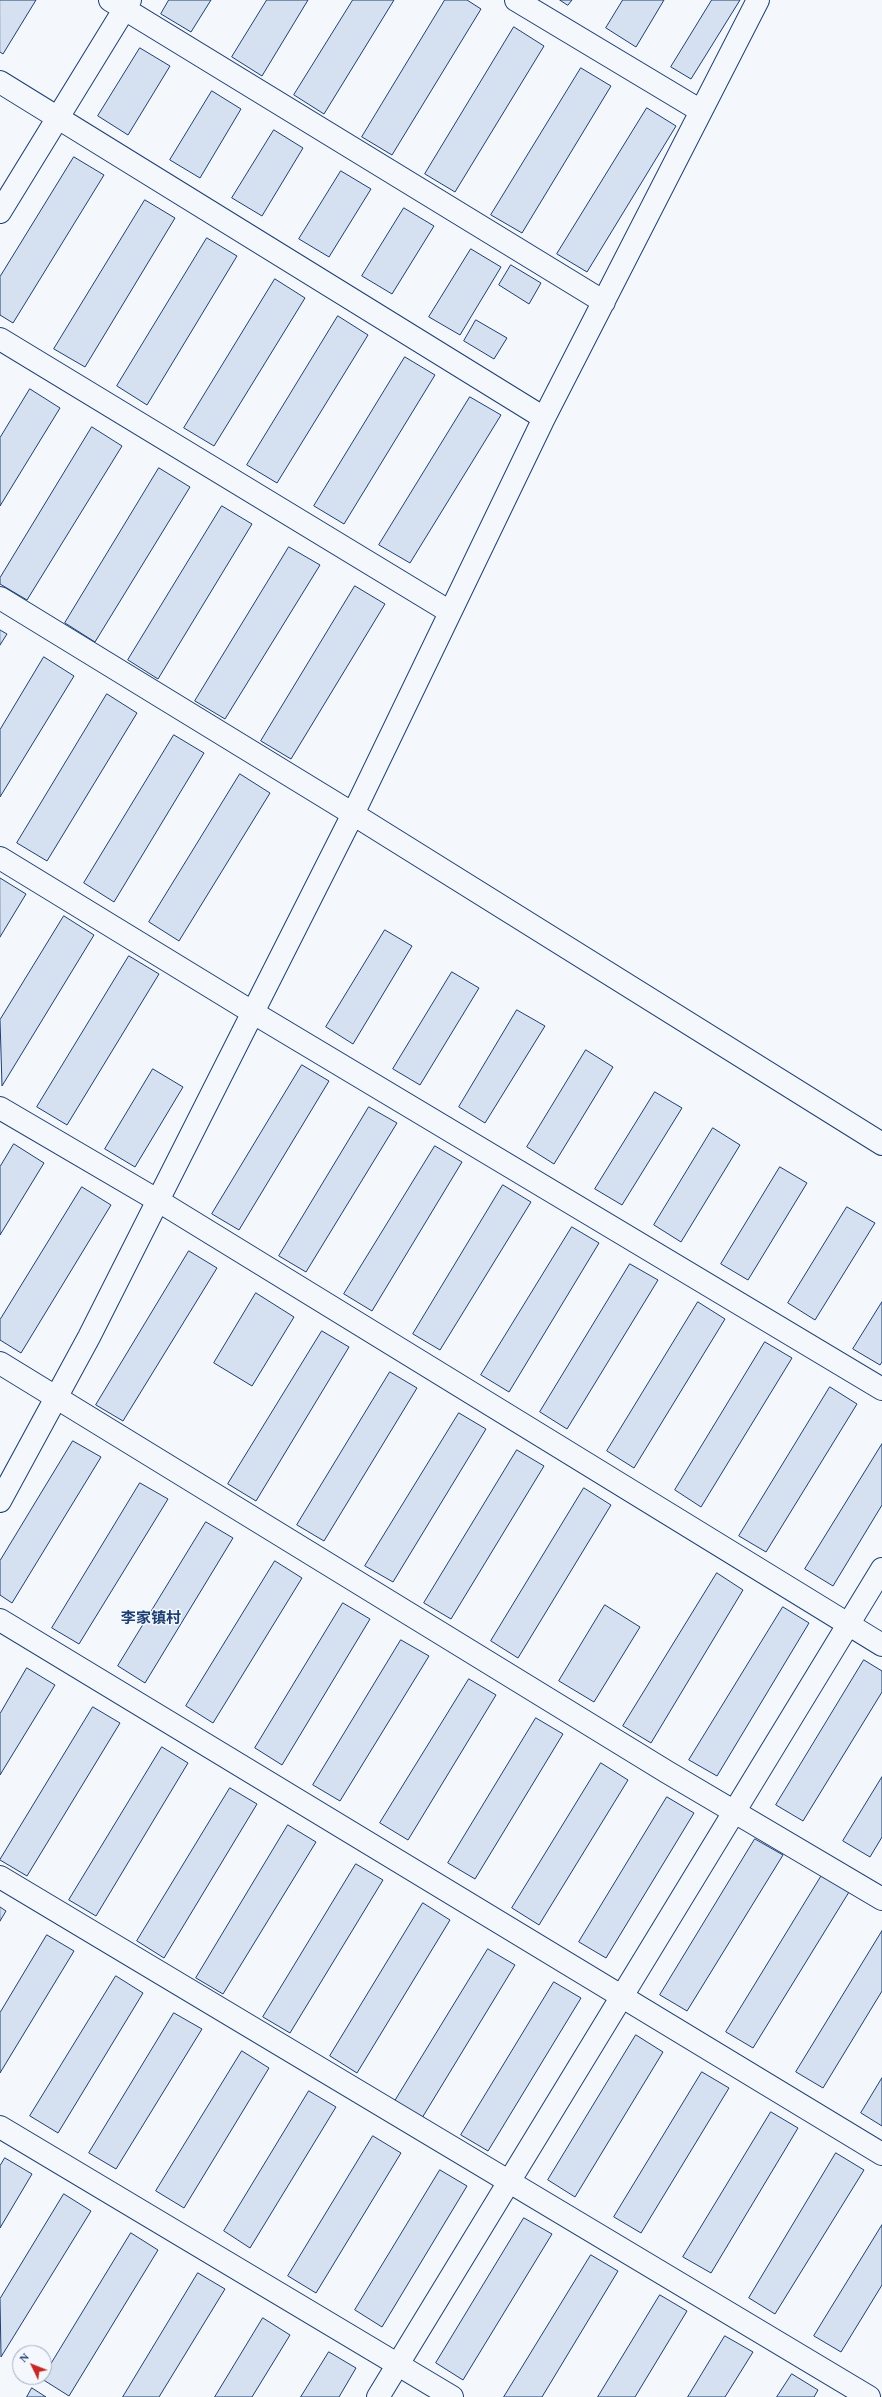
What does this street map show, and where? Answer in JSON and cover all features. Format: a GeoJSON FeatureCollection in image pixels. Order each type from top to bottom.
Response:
{"type":"FeatureCollection","features":[{"type":"Feature","properties":{"kind":"street"},"geometry":{"type":"LineString","coordinates":[[516,0],[701,111]]}},
{"type":"Feature","properties":{"kind":"street"},"geometry":{"type":"LineString","coordinates":[[0,1501],[56,1397],[353,814],[544,418],[758,0]]}},
{"type":"Feature","properties":{"kind":"street"},"geometry":{"type":"LineString","coordinates":[[0,212],[58,117],[121,3],[604,302]]}},
{"type":"Feature","properties":{"kind":"street"},"geometry":{"type":"LineString","coordinates":[[0,82],[544,418]]}},
{"type":"Feature","properties":{"kind":"street"},"geometry":{"type":"LineString","coordinates":[[0,339],[450,612]]}},
{"type":"Feature","properties":{"kind":"street"},"geometry":{"type":"LineString","coordinates":[[0,598],[353,814],[882,1144]]}},
{"type":"Feature","properties":{"kind":"street"},"geometry":{"type":"LineString","coordinates":[[0,858],[252,1012],[882,1388]]}},
{"type":"Feature","properties":{"kind":"street"},"geometry":{"type":"LineString","coordinates":[[0,1108],[157,1200],[882,1645]]}},
{"type":"Feature","properties":{"kind":"street"},"geometry":{"type":"LineString","coordinates":[[0,1363],[734,1812],[882,1899]]}},
{"type":"Feature","properties":{"kind":"street"},"geometry":{"type":"LineString","coordinates":[[378,2397],[882,1570]]}},
{"type":"Feature","properties":{"kind":"street"},"geometry":{"type":"LineString","coordinates":[[0,1620],[882,2154]]}},
{"type":"Feature","properties":{"kind":"street"},"geometry":{"type":"LineString","coordinates":[[0,1877],[869,2397]]}},
{"type":"Feature","properties":{"kind":"street"},"geometry":{"type":"LineString","coordinates":[[0,2127],[452,2397]]}},
{"type":"Feature","properties":{"kind":"building"},"geometry":{"type":"Polygon","coordinates":[[[0,0],[36,0],[3,54],[0,52],[0,0]]]}},
{"type":"Feature","properties":{"kind":"building"},"geometry":{"type":"Polygon","coordinates":[[[169,0],[211,0],[191,32],[161,14],[169,0]]]}},
{"type":"Feature","properties":{"kind":"building"},"geometry":{"type":"Polygon","coordinates":[[[267,0],[308,0],[262,76],[232,57],[267,0]]]}},
{"type":"Feature","properties":{"kind":"building"},"geometry":{"type":"Polygon","coordinates":[[[353,0],[394,0],[324,114],[294,95],[353,0]]]}},
{"type":"Feature","properties":{"kind":"building"},"geometry":{"type":"Polygon","coordinates":[[[445,0],[467,0],[481,9],[392,155],[362,137],[445,0]]]}},
{"type":"Feature","properties":{"kind":"building"},"geometry":{"type":"Polygon","coordinates":[[[560,0],[572,0],[568,5],[560,0]]]}},
{"type":"Feature","properties":{"kind":"building"},"geometry":{"type":"Polygon","coordinates":[[[623,0],[664,0],[636,47],[606,28],[623,0]]]}},
{"type":"Feature","properties":{"kind":"building"},"geometry":{"type":"Polygon","coordinates":[[[712,0],[740,0],[691,79],[671,67],[712,0]]]}},
{"type":"Feature","properties":{"kind":"building"},"geometry":{"type":"Polygon","coordinates":[[[514,27],[544,46],[455,192],[425,174],[514,27]]]}},
{"type":"Feature","properties":{"kind":"building"},"geometry":{"type":"Polygon","coordinates":[[[140,48],[170,66],[128,135],[98,116],[140,48]]]}},
{"type":"Feature","properties":{"kind":"building"},"geometry":{"type":"Polygon","coordinates":[[[581,68],[611,86],[522,233],[491,215],[581,68]]]}},
{"type":"Feature","properties":{"kind":"building"},"geometry":{"type":"Polygon","coordinates":[[[212,91],[241,109],[200,178],[170,160],[212,91]]]}},
{"type":"Feature","properties":{"kind":"building"},"geometry":{"type":"Polygon","coordinates":[[[647,108],[676,126],[587,272],[557,254],[647,108]]]}},
{"type":"Feature","properties":{"kind":"building"},"geometry":{"type":"Polygon","coordinates":[[[274,130],[303,148],[262,216],[232,198],[274,130]]]}},
{"type":"Feature","properties":{"kind":"building"},"geometry":{"type":"Polygon","coordinates":[[[74,157],[104,175],[13,323],[0,315],[0,277],[74,157]]]}},
{"type":"Feature","properties":{"kind":"building"},"geometry":{"type":"Polygon","coordinates":[[[341,171],[371,189],[329,257],[299,239],[341,171]]]}},
{"type":"Feature","properties":{"kind":"building"},"geometry":{"type":"Polygon","coordinates":[[[145,200],[175,218],[85,367],[54,349],[145,200]]]}},
{"type":"Feature","properties":{"kind":"building"},"geometry":{"type":"Polygon","coordinates":[[[404,208],[434,226],[392,294],[362,276],[404,208]]]}},
{"type":"Feature","properties":{"kind":"building"},"geometry":{"type":"Polygon","coordinates":[[[207,238],[237,256],[147,405],[117,386],[207,238]]]}},
{"type":"Feature","properties":{"kind":"building"},"geometry":{"type":"Polygon","coordinates":[[[471,249],[501,267],[460,335],[429,317],[471,249]]]}},
{"type":"Feature","properties":{"kind":"building"},"geometry":{"type":"Polygon","coordinates":[[[511,265],[541,283],[529,304],[499,285],[511,265]]]}},
{"type":"Feature","properties":{"kind":"building"},"geometry":{"type":"Polygon","coordinates":[[[275,279],[305,298],[214,446],[184,428],[275,279]]]}},
{"type":"Feature","properties":{"kind":"building"},"geometry":{"type":"Polygon","coordinates":[[[338,316],[368,335],[277,483],[247,465],[338,316]]]}},
{"type":"Feature","properties":{"kind":"building"},"geometry":{"type":"Polygon","coordinates":[[[476,320],[507,338],[494,359],[464,341],[476,320]]]}},
{"type":"Feature","properties":{"kind":"building"},"geometry":{"type":"Polygon","coordinates":[[[405,357],[435,375],[344,524],[314,506],[405,357]]]}},
{"type":"Feature","properties":{"kind":"building"},"geometry":{"type":"Polygon","coordinates":[[[30,389],[60,408],[0,506],[0,438],[30,389]]]}},
{"type":"Feature","properties":{"kind":"building"},"geometry":{"type":"Polygon","coordinates":[[[470,397],[501,415],[410,563],[379,545],[470,397]]]}},
{"type":"Feature","properties":{"kind":"building"},"geometry":{"type":"Polygon","coordinates":[[[92,427],[122,446],[27,600],[0,584],[0,578],[92,427]]]}},
{"type":"Feature","properties":{"kind":"building"},"geometry":{"type":"Polygon","coordinates":[[[159,468],[190,487],[95,642],[65,623],[159,468]]]}},
{"type":"Feature","properties":{"kind":"building"},"geometry":{"type":"Polygon","coordinates":[[[222,506],[252,524],[158,679],[128,660],[222,506]]]}},
{"type":"Feature","properties":{"kind":"building"},"geometry":{"type":"Polygon","coordinates":[[[289,547],[320,565],[225,719],[195,701],[289,547]]]}},
{"type":"Feature","properties":{"kind":"building"},"geometry":{"type":"Polygon","coordinates":[[[355,586],[385,604],[291,759],[261,741],[355,586]]]}},
{"type":"Feature","properties":{"kind":"building"},"geometry":{"type":"Polygon","coordinates":[[[0,630],[7,634],[0,645],[0,630]]]}},
{"type":"Feature","properties":{"kind":"building"},"geometry":{"type":"Polygon","coordinates":[[[44,657],[74,676],[0,797],[0,730],[44,657]]]}},
{"type":"Feature","properties":{"kind":"building"},"geometry":{"type":"Polygon","coordinates":[[[107,694],[137,713],[47,861],[17,843],[107,694]]]}},
{"type":"Feature","properties":{"kind":"building"},"geometry":{"type":"Polygon","coordinates":[[[174,735],[204,753],[114,902],[84,883],[174,735]]]}},
{"type":"Feature","properties":{"kind":"building"},"geometry":{"type":"Polygon","coordinates":[[[240,774],[270,793],[179,941],[149,922],[240,774]]]}},
{"type":"Feature","properties":{"kind":"building"},"geometry":{"type":"Polygon","coordinates":[[[0,878],[26,894],[0,937],[0,878]]]}},
{"type":"Feature","properties":{"kind":"building"},"geometry":{"type":"Polygon","coordinates":[[[64,916],[94,935],[2,1086],[0,1020],[64,916]]]}},
{"type":"Feature","properties":{"kind":"building"},"geometry":{"type":"Polygon","coordinates":[[[385,930],[412,946],[353,1044],[326,1027],[385,930]]]}},
{"type":"Feature","properties":{"kind":"building"},"geometry":{"type":"Polygon","coordinates":[[[129,956],[159,974],[67,1125],[37,1107],[129,956]]]}},
{"type":"Feature","properties":{"kind":"building"},"geometry":{"type":"Polygon","coordinates":[[[452,972],[479,988],[420,1085],[393,1069],[452,972]]]}},
{"type":"Feature","properties":{"kind":"building"},"geometry":{"type":"Polygon","coordinates":[[[517,1010],[545,1026],[485,1123],[459,1107],[517,1010]]]}},
{"type":"Feature","properties":{"kind":"building"},"geometry":{"type":"Polygon","coordinates":[[[586,1050],[613,1067],[554,1164],[527,1147],[586,1050]]]}},
{"type":"Feature","properties":{"kind":"building"},"geometry":{"type":"Polygon","coordinates":[[[302,1065],[329,1081],[239,1230],[212,1214],[302,1065]]]}},
{"type":"Feature","properties":{"kind":"building"},"geometry":{"type":"Polygon","coordinates":[[[153,1069],[183,1087],[135,1167],[105,1149],[153,1069]]]}},
{"type":"Feature","properties":{"kind":"building"},"geometry":{"type":"Polygon","coordinates":[[[655,1092],[682,1108],[622,1205],[595,1189],[655,1092]]]}},
{"type":"Feature","properties":{"kind":"building"},"geometry":{"type":"Polygon","coordinates":[[[369,1107],[397,1123],[306,1272],[279,1256],[369,1107]]]}},
{"type":"Feature","properties":{"kind":"building"},"geometry":{"type":"Polygon","coordinates":[[[713,1128],[740,1145],[681,1242],[654,1225],[713,1128]]]}},
{"type":"Feature","properties":{"kind":"building"},"geometry":{"type":"Polygon","coordinates":[[[14,1144],[44,1163],[0,1235],[0,1167],[14,1144]]]}},
{"type":"Feature","properties":{"kind":"building"},"geometry":{"type":"Polygon","coordinates":[[[435,1146],[462,1162],[372,1311],[344,1294],[435,1146]]]}},
{"type":"Feature","properties":{"kind":"building"},"geometry":{"type":"Polygon","coordinates":[[[780,1167],[807,1183],[748,1280],[721,1264],[780,1167]]]}},
{"type":"Feature","properties":{"kind":"building"},"geometry":{"type":"Polygon","coordinates":[[[503,1185],[531,1202],[440,1350],[413,1334],[503,1185]]]}},
{"type":"Feature","properties":{"kind":"building"},"geometry":{"type":"Polygon","coordinates":[[[82,1187],[111,1205],[21,1353],[0,1340],[0,1320],[82,1187]]]}},
{"type":"Feature","properties":{"kind":"building"},"geometry":{"type":"Polygon","coordinates":[[[847,1207],[875,1223],[815,1320],[788,1303],[847,1207]]]}},
{"type":"Feature","properties":{"kind":"building"},"geometry":{"type":"Polygon","coordinates":[[[572,1227],[599,1243],[509,1392],[481,1375],[572,1227]]]}},
{"type":"Feature","properties":{"kind":"building"},"geometry":{"type":"Polygon","coordinates":[[[189,1251],[217,1268],[123,1421],[96,1405],[189,1251]]]}},
{"type":"Feature","properties":{"kind":"building"},"geometry":{"type":"Polygon","coordinates":[[[630,1264],[658,1280],[567,1429],[540,1412],[630,1264]]]}},
{"type":"Feature","properties":{"kind":"building"},"geometry":{"type":"Polygon","coordinates":[[[256,1293],[294,1317],[252,1386],[214,1363],[256,1293]]]}},
{"type":"Feature","properties":{"kind":"building"},"geometry":{"type":"Polygon","coordinates":[[[698,1302],[725,1319],[634,1468],[607,1451],[698,1302]]]}},
{"type":"Feature","properties":{"kind":"building"},"geometry":{"type":"Polygon","coordinates":[[[882,1302],[882,1362],[880,1365],[853,1349],[882,1302]]]}},
{"type":"Feature","properties":{"kind":"building"},"geometry":{"type":"Polygon","coordinates":[[[322,1331],[349,1347],[256,1501],[228,1484],[322,1331]]]}},
{"type":"Feature","properties":{"kind":"building"},"geometry":{"type":"Polygon","coordinates":[[[765,1342],[792,1358],[701,1507],[675,1490],[765,1342]]]}},
{"type":"Feature","properties":{"kind":"building"},"geometry":{"type":"Polygon","coordinates":[[[390,1372],[417,1388],[324,1541],[297,1525],[390,1372]]]}},
{"type":"Feature","properties":{"kind":"building"},"geometry":{"type":"Polygon","coordinates":[[[830,1387],[857,1404],[766,1552],[739,1536],[830,1387]]]}},
{"type":"Feature","properties":{"kind":"building"},"geometry":{"type":"Polygon","coordinates":[[[459,1413],[486,1429],[393,1582],[365,1566],[459,1413]]]}},
{"type":"Feature","properties":{"kind":"building"},"geometry":{"type":"Polygon","coordinates":[[[73,1441],[101,1457],[12,1603],[0,1595],[0,1561],[73,1441]]]}},
{"type":"Feature","properties":{"kind":"building"},"geometry":{"type":"Polygon","coordinates":[[[882,1444],[882,1505],[833,1586],[805,1569],[882,1444]]]}},
{"type":"Feature","properties":{"kind":"building"},"geometry":{"type":"Polygon","coordinates":[[[517,1450],[544,1466],[451,1619],[424,1603],[517,1450]]]}},
{"type":"Feature","properties":{"kind":"building"},"geometry":{"type":"Polygon","coordinates":[[[140,1483],[168,1499],[79,1644],[52,1628],[140,1483]]]}},
{"type":"Feature","properties":{"kind":"building"},"geometry":{"type":"Polygon","coordinates":[[[584,1488],[611,1505],[518,1658],[491,1641],[584,1488]]]}},
{"type":"Feature","properties":{"kind":"building"},"geometry":{"type":"Polygon","coordinates":[[[206,1522],[233,1538],[145,1683],[118,1666],[206,1522]]]}},
{"type":"Feature","properties":{"kind":"building"},"geometry":{"type":"Polygon","coordinates":[[[275,1561],[302,1578],[213,1723],[186,1706],[275,1561]]]}},
{"type":"Feature","properties":{"kind":"building"},"geometry":{"type":"Polygon","coordinates":[[[717,1573],[743,1590],[651,1743],[623,1726],[717,1573]]]}},
{"type":"Feature","properties":{"kind":"building"},"geometry":{"type":"Polygon","coordinates":[[[343,1603],[370,1619],[282,1765],[255,1748],[343,1603]]]}},
{"type":"Feature","properties":{"kind":"building"},"geometry":{"type":"Polygon","coordinates":[[[605,1605],[640,1627],[594,1702],[559,1681],[605,1605]]]}},
{"type":"Feature","properties":{"kind":"building"},"geometry":{"type":"Polygon","coordinates":[[[783,1607],[809,1623],[717,1776],[689,1760],[783,1607]]]}},
{"type":"Feature","properties":{"kind":"building"},"geometry":{"type":"Polygon","coordinates":[[[401,1640],[429,1656],[340,1801],[313,1785],[401,1640]]]}},
{"type":"Feature","properties":{"kind":"building"},"geometry":{"type":"Polygon","coordinates":[[[864,1660],[882,1671],[882,1692],[803,1821],[776,1805],[864,1660]]]}},
{"type":"Feature","properties":{"kind":"building"},"geometry":{"type":"Polygon","coordinates":[[[27,1668],[55,1685],[0,1775],[0,1714],[27,1668]]]}},
{"type":"Feature","properties":{"kind":"building"},"geometry":{"type":"Polygon","coordinates":[[[469,1679],[496,1695],[408,1840],[380,1823],[469,1679]]]}},
{"type":"Feature","properties":{"kind":"building"},"geometry":{"type":"Polygon","coordinates":[[[93,1707],[120,1723],[27,1876],[0,1860],[93,1707]]]}},
{"type":"Feature","properties":{"kind":"building"},"geometry":{"type":"Polygon","coordinates":[[[536,1718],[563,1734],[475,1879],[448,1863],[536,1718]]]}},
{"type":"Feature","properties":{"kind":"building"},"geometry":{"type":"Polygon","coordinates":[[[162,1747],[188,1763],[96,1916],[69,1900],[162,1747]]]}},
{"type":"Feature","properties":{"kind":"building"},"geometry":{"type":"Polygon","coordinates":[[[601,1763],[628,1780],[539,1925],[512,1908],[601,1763]]]}},
{"type":"Feature","properties":{"kind":"building"},"geometry":{"type":"Polygon","coordinates":[[[882,1777],[882,1837],[870,1857],[843,1841],[882,1777]]]}},
{"type":"Feature","properties":{"kind":"building"},"geometry":{"type":"Polygon","coordinates":[[[230,1788],[257,1804],[164,1958],[137,1941],[230,1788]]]}},
{"type":"Feature","properties":{"kind":"building"},"geometry":{"type":"Polygon","coordinates":[[[667,1797],[694,1813],[606,1958],[579,1942],[667,1797]]]}},
{"type":"Feature","properties":{"kind":"building"},"geometry":{"type":"Polygon","coordinates":[[[288,1825],[316,1842],[223,1994],[196,1978],[288,1825]]]}},
{"type":"Feature","properties":{"kind":"building"},"geometry":{"type":"Polygon","coordinates":[[[755,1839],[783,1855],[687,2011],[660,1995],[755,1839]]]}},
{"type":"Feature","properties":{"kind":"building"},"geometry":{"type":"Polygon","coordinates":[[[356,1864],[383,1880],[290,2033],[263,2017],[356,1864]]]}},
{"type":"Feature","properties":{"kind":"building"},"geometry":{"type":"Polygon","coordinates":[[[822,1875],[849,1892],[753,2048],[726,2032],[822,1875]]]}},
{"type":"Feature","properties":{"kind":"building"},"geometry":{"type":"Polygon","coordinates":[[[423,1903],[450,1920],[357,2073],[330,2056],[423,1903]]]}},
{"type":"Feature","properties":{"kind":"building"},"geometry":{"type":"Polygon","coordinates":[[[0,1907],[6,1911],[0,1921],[0,1907]]]}},
{"type":"Feature","properties":{"kind":"building"},"geometry":{"type":"Polygon","coordinates":[[[882,1931],[882,1991],[823,2088],[796,2072],[882,1931]]]}},
{"type":"Feature","properties":{"kind":"building"},"geometry":{"type":"Polygon","coordinates":[[[47,1935],[74,1951],[0,2073],[0,2013],[47,1935]]]}},
{"type":"Feature","properties":{"kind":"building"},"geometry":{"type":"Polygon","coordinates":[[[488,1949],[515,1965],[422,2118],[395,2101],[488,1949]]]}},
{"type":"Feature","properties":{"kind":"building"},"geometry":{"type":"Polygon","coordinates":[[[116,1976],[143,1993],[58,2133],[30,2116],[116,1976]]]}},
{"type":"Feature","properties":{"kind":"building"},"geometry":{"type":"Polygon","coordinates":[[[554,1982],[581,1998],[488,2151],[461,2135],[554,1982]]]}},
{"type":"Feature","properties":{"kind":"building"},"geometry":{"type":"Polygon","coordinates":[[[174,2013],[202,2029],[116,2169],[89,2153],[174,2013]]]}},
{"type":"Feature","properties":{"kind":"building"},"geometry":{"type":"Polygon","coordinates":[[[636,2035],[663,2052],[575,2197],[548,2180],[636,2035]]]}},
{"type":"Feature","properties":{"kind":"building"},"geometry":{"type":"Polygon","coordinates":[[[242,2051],[269,2068],[184,2208],[156,2191],[242,2051]]]}},
{"type":"Feature","properties":{"kind":"building"},"geometry":{"type":"Polygon","coordinates":[[[702,2072],[729,2088],[641,2233],[614,2217],[702,2072]]]}},
{"type":"Feature","properties":{"kind":"building"},"geometry":{"type":"Polygon","coordinates":[[[882,2078],[882,2126],[861,2113],[882,2078]]]}},
{"type":"Feature","properties":{"kind":"building"},"geometry":{"type":"Polygon","coordinates":[[[309,2091],[336,2107],[250,2248],[224,2231],[309,2091]]]}},
{"type":"Feature","properties":{"kind":"building"},"geometry":{"type":"Polygon","coordinates":[[[771,2112],[798,2128],[711,2273],[683,2257],[771,2112]]]}},
{"type":"Feature","properties":{"kind":"building"},"geometry":{"type":"Polygon","coordinates":[[[373,2136],[401,2153],[316,2293],[288,2276],[373,2136]]]}},
{"type":"Feature","properties":{"kind":"building"},"geometry":{"type":"Polygon","coordinates":[[[836,2153],[864,2170],[775,2314],[749,2298],[836,2153]]]}},
{"type":"Feature","properties":{"kind":"building"},"geometry":{"type":"Polygon","coordinates":[[[5,2158],[32,2174],[0,2228],[0,2166],[5,2158]]]}},
{"type":"Feature","properties":{"kind":"building"},"geometry":{"type":"Polygon","coordinates":[[[440,2170],[467,2186],[382,2327],[355,2310],[440,2170]]]}},
{"type":"Feature","properties":{"kind":"building"},"geometry":{"type":"Polygon","coordinates":[[[64,2194],[91,2211],[1,2357],[0,2299],[64,2194]]]}},
{"type":"Feature","properties":{"kind":"building"},"geometry":{"type":"Polygon","coordinates":[[[524,2218],[552,2234],[463,2380],[436,2363],[524,2218]]]}},
{"type":"Feature","properties":{"kind":"building"},"geometry":{"type":"Polygon","coordinates":[[[882,2225],[882,2285],[841,2352],[814,2336],[882,2225]]]}},
{"type":"Feature","properties":{"kind":"building"},"geometry":{"type":"Polygon","coordinates":[[[131,2233],[158,2250],[69,2396],[52,2385],[52,2363],[131,2233]]]}},
{"type":"Feature","properties":{"kind":"building"},"geometry":{"type":"Polygon","coordinates":[[[591,2255],[618,2271],[542,2397],[504,2397],[591,2255]]]}},
{"type":"Feature","properties":{"kind":"building"},"geometry":{"type":"Polygon","coordinates":[[[198,2273],[225,2289],[159,2397],[123,2397],[198,2273]]]}},
{"type":"Feature","properties":{"kind":"building"},"geometry":{"type":"Polygon","coordinates":[[[660,2295],[687,2311],[635,2397],[598,2397],[660,2295]]]}},
{"type":"Feature","properties":{"kind":"building"},"geometry":{"type":"Polygon","coordinates":[[[263,2318],[290,2335],[252,2397],[215,2397],[263,2318]]]}},
{"type":"Feature","properties":{"kind":"building"},"geometry":{"type":"Polygon","coordinates":[[[725,2336],[753,2352],[725,2397],[688,2397],[725,2336]]]}},
{"type":"Feature","properties":{"kind":"building"},"geometry":{"type":"Polygon","coordinates":[[[329,2352],[356,2368],[339,2397],[301,2397],[329,2352]]]}},
{"type":"Feature","properties":{"kind":"building"},"geometry":{"type":"Polygon","coordinates":[[[792,2374],[818,2390],[814,2397],[777,2397],[792,2374]]]}},
{"type":"Feature","properties":{"kind":"building"},"geometry":{"type":"Polygon","coordinates":[[[32,2388],[46,2397],[27,2397],[32,2388]]]}},
{"type":"Feature","properties":{"kind":"district","name":"李家镇村"},"geometry":{"type":"Point","coordinates":[151,1617]}}]}
